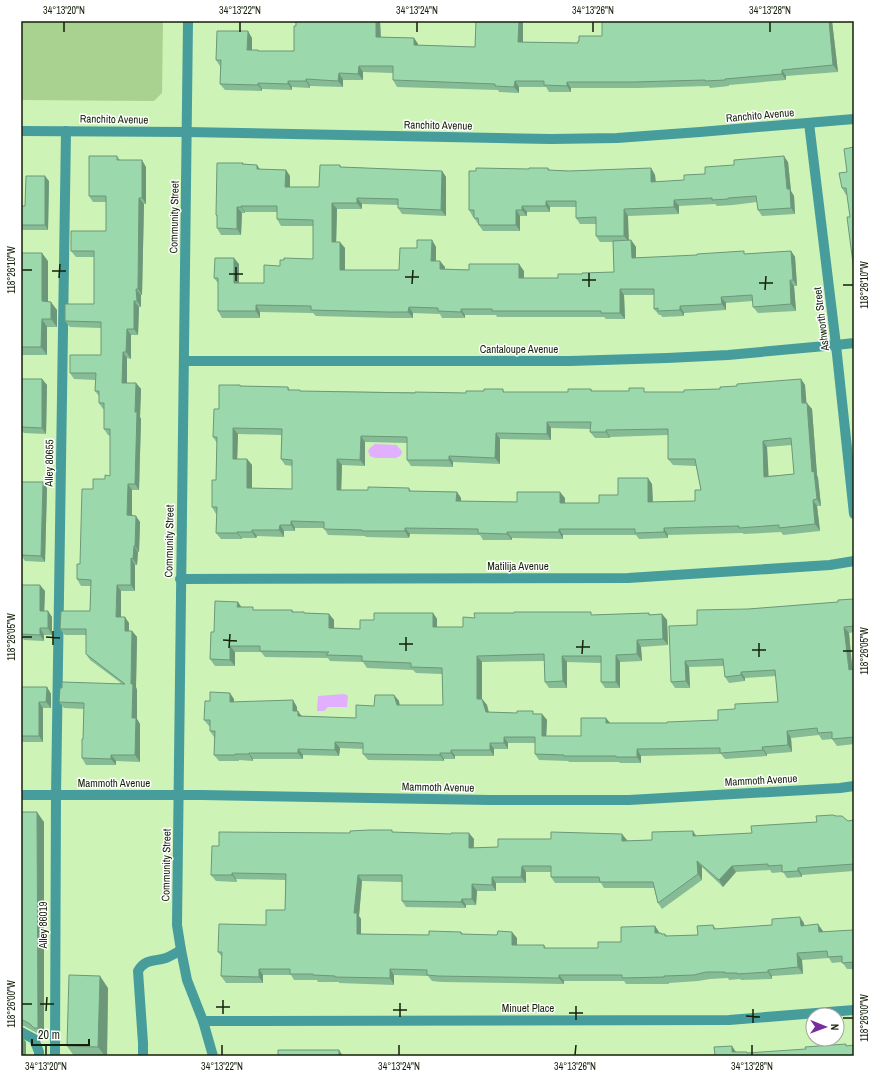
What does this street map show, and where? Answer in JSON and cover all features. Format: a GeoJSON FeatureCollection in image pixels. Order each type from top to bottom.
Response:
{"type":"FeatureCollection","features":[{"type":"Feature","properties":{"kind":"street","name":"Community Street"},"geometry":{"type":"LineString","coordinates":[[188,21],[180,578],[177,925],[187,980],[203,1021],[213,1056]]}},
{"type":"Feature","properties":{"kind":"street","name":"Ranchito Avenue"},"geometry":{"type":"LineString","coordinates":[[21,130],[617,138],[854,119]]}},
{"type":"Feature","properties":{"kind":"street","name":"Ashworth Street"},"geometry":{"type":"LineString","coordinates":[[809,123],[836,345],[854,514]]}},
{"type":"Feature","properties":{"kind":"street","name":"Alley 80655"},"geometry":{"type":"LineString","coordinates":[[56,795],[66,131]]}},
{"type":"Feature","properties":{"kind":"street","name":"Cantaloupe Avenue"},"geometry":{"type":"LineString","coordinates":[[184,361],[570,361],[728,355],[854,343]]}},
{"type":"Feature","properties":{"kind":"street","name":"Matilija Avenue"},"geometry":{"type":"LineString","coordinates":[[180,578],[628,578],[830,565],[854,561]]}},
{"type":"Feature","properties":{"kind":"street","name":"Mammoth Avenue"},"geometry":{"type":"LineString","coordinates":[[21,795],[202,795],[490,800],[629,800],[854,786]]}},
{"type":"Feature","properties":{"kind":"street","name":"Alley 86019"},"geometry":{"type":"LineString","coordinates":[[55,1056],[56,795]]}},
{"type":"Feature","properties":{"kind":"street"},"geometry":{"type":"LineString","coordinates":[[143,1056],[138,971],[142,964],[165,958],[181,950]]}},
{"type":"Feature","properties":{"kind":"street","name":"Minuet Place"},"geometry":{"type":"LineString","coordinates":[[203,1021],[729,1020],[854,1010]]}},
{"type":"Feature","properties":{"kind":"street"},"geometry":{"type":"LineString","coordinates":[[21,1032],[34,1039],[39,1056]]}},
{"type":"Feature","properties":{"kind":"green space"},"geometry":{"type":"Polygon","coordinates":[[[21,21],[163,21],[162,93],[154,101],[21,100],[21,21]]]}},
{"type":"Feature","properties":{"kind":"shaded area"},"geometry":{"type":"Polygon","coordinates":[[[375,444],[397,445],[402,453],[396,458],[372,457],[368,451],[375,444]]]}},
{"type":"Feature","properties":{"kind":"shaded area"},"geometry":{"type":"Polygon","coordinates":[[[344,694],[348,696],[347,707],[328,707],[324,711],[317,711],[318,696],[344,694]]]}},
{"type":"Feature","properties":{"kind":"building"},"geometry":{"type":"Polygon","coordinates":[[[296,21],[376,21],[376,37],[414,38],[414,45],[475,47],[476,21],[519,21],[518,42],[578,43],[579,36],[602,36],[602,21],[829,21],[833,65],[782,70],[782,74],[725,80],[567,82],[567,86],[544,85],[544,81],[515,81],[514,87],[495,86],[495,84],[393,80],[393,66],[359,66],[358,74],[339,73],[338,81],[306,79],[306,81],[288,81],[288,84],[220,84],[221,60],[216,60],[217,31],[248,31],[247,50],[294,51],[294,26],[296,26],[296,21]]]}},
{"type":"Feature","properties":{"kind":"building"},"geometry":{"type":"Polygon","coordinates":[[[854,147],[854,271],[847,217],[850,217],[846,188],[842,188],[839,173],[847,172],[844,149],[854,147]]]}},
{"type":"Feature","properties":{"kind":"building"},"geometry":{"type":"Polygon","coordinates":[[[89,156],[117,156],[117,160],[142,160],[142,198],[139,198],[138,289],[136,289],[137,301],[134,301],[134,329],[127,329],[126,352],[123,352],[122,383],[136,383],[135,412],[137,412],[135,484],[128,484],[127,515],[136,516],[135,546],[133,559],[131,558],[131,585],[117,585],[116,617],[125,617],[125,631],[132,631],[131,684],[133,684],[132,718],[136,718],[135,755],[111,755],[111,759],[82,758],[84,703],[59,702],[62,682],[125,684],[86,654],[86,629],[60,629],[61,611],[90,611],[91,580],[77,579],[77,564],[80,564],[82,489],[93,489],[93,479],[105,479],[105,475],[110,476],[110,429],[104,429],[104,403],[99,403],[99,391],[95,391],[96,373],[70,373],[70,355],[101,355],[101,322],[65,321],[65,304],[94,304],[94,251],[71,251],[71,231],[106,231],[106,196],[89,196],[89,156]]]}},
{"type":"Feature","properties":{"kind":"building"},"geometry":{"type":"Polygon","coordinates":[[[784,156],[787,189],[790,189],[791,208],[758,210],[756,196],[712,200],[712,198],[674,200],[674,207],[624,209],[624,236],[596,236],[596,217],[576,218],[576,201],[546,201],[546,206],[522,206],[522,210],[516,210],[516,225],[479,225],[478,218],[474,218],[474,210],[469,210],[469,171],[476,171],[476,168],[548,168],[548,170],[569,171],[651,168],[651,182],[684,180],[684,175],[705,174],[705,167],[734,165],[734,160],[784,156]]]}},
{"type":"Feature","properties":{"kind":"building"},"geometry":{"type":"Polygon","coordinates":[[[217,163],[243,163],[242,164],[257,165],[257,169],[286,170],[285,187],[319,187],[320,165],[442,171],[441,210],[398,208],[398,199],[357,198],[357,203],[332,203],[332,242],[340,242],[340,270],[399,270],[400,248],[417,248],[417,240],[432,240],[431,261],[440,261],[440,269],[469,270],[469,264],[519,264],[519,278],[558,278],[558,274],[614,272],[613,241],[631,240],[632,258],[744,251],[744,254],[791,251],[793,280],[790,280],[791,304],[753,307],[752,295],[721,297],[722,304],[680,306],[680,310],[658,311],[658,308],[654,309],[654,289],[620,289],[620,313],[601,313],[601,311],[492,311],[492,309],[461,309],[461,312],[438,311],[438,308],[409,307],[408,312],[388,312],[311,310],[311,306],[256,305],[256,311],[218,311],[218,278],[214,278],[215,258],[234,258],[234,283],[264,283],[264,265],[280,266],[280,260],[284,260],[284,258],[313,259],[313,220],[277,219],[277,206],[241,206],[237,207],[237,229],[217,228],[217,163]]]}},
{"type":"Feature","properties":{"kind":"building"},"geometry":{"type":"Polygon","coordinates":[[[26,176],[45,176],[45,225],[21,225],[21,206],[25,206],[26,176]]]}},
{"type":"Feature","properties":{"kind":"building"},"geometry":{"type":"Polygon","coordinates":[[[22,253],[42,253],[42,301],[51,302],[51,319],[42,319],[41,347],[21,347],[22,253]]]}},
{"type":"Feature","properties":{"kind":"building"},"geometry":{"type":"Polygon","coordinates":[[[22,379],[42,379],[42,428],[21,427],[22,379]]]}},
{"type":"Feature","properties":{"kind":"building"},"geometry":{"type":"Polygon","coordinates":[[[801,379],[802,403],[807,403],[812,472],[814,471],[817,499],[813,500],[815,524],[779,528],[779,525],[739,528],[739,526],[664,528],[664,532],[635,533],[635,529],[559,529],[559,532],[507,532],[507,534],[478,533],[478,529],[405,528],[405,531],[362,531],[324,529],[324,522],[291,521],[291,525],[280,525],[279,530],[252,530],[252,532],[216,533],[217,507],[212,507],[212,480],[216,480],[217,437],[213,437],[214,409],[219,409],[219,385],[288,387],[288,390],[300,391],[466,393],[466,391],[484,391],[484,389],[503,389],[503,392],[568,392],[568,389],[591,389],[591,391],[629,391],[629,388],[644,388],[644,392],[684,392],[684,390],[720,389],[720,387],[737,386],[737,384],[801,379]],[[547,422],[547,434],[496,433],[495,458],[449,456],[449,460],[407,460],[407,437],[361,436],[360,460],[337,459],[337,490],[368,490],[368,487],[409,488],[409,491],[457,492],[456,501],[517,502],[517,492],[560,492],[560,503],[599,503],[599,495],[618,495],[618,478],[648,478],[648,502],[695,501],[695,490],[701,490],[695,459],[668,459],[668,429],[606,430],[606,432],[590,432],[591,422],[547,422]],[[233,428],[233,459],[247,459],[247,488],[292,489],[292,460],[281,459],[282,429],[233,428]],[[791,438],[763,441],[764,477],[794,474],[791,438]]]}},
{"type":"Feature","properties":{"kind":"building"},"geometry":{"type":"Polygon","coordinates":[[[21,482],[43,482],[41,556],[21,555],[21,482]]]}},
{"type":"Feature","properties":{"kind":"building"},"geometry":{"type":"Polygon","coordinates":[[[21,585],[40,585],[40,611],[48,611],[48,628],[40,628],[40,635],[21,634],[21,585]]]}},
{"type":"Feature","properties":{"kind":"building"},"geometry":{"type":"Polygon","coordinates":[[[854,599],[854,626],[844,627],[849,670],[854,669],[854,737],[832,739],[832,732],[818,733],[817,728],[787,731],[788,745],[762,747],[763,750],[720,753],[720,748],[637,749],[637,757],[535,754],[535,737],[504,737],[504,743],[490,743],[490,750],[451,750],[451,753],[440,753],[440,755],[363,754],[363,743],[335,742],[335,750],[298,749],[298,753],[214,755],[215,731],[210,731],[210,720],[204,720],[205,701],[210,701],[210,692],[230,693],[230,702],[293,700],[293,711],[298,711],[298,716],[356,718],[356,705],[374,706],[375,695],[394,695],[397,705],[443,705],[442,668],[411,667],[411,663],[362,661],[362,656],[326,655],[329,652],[260,651],[260,646],[230,646],[230,660],[210,659],[211,632],[214,632],[215,601],[238,602],[237,607],[253,607],[253,610],[292,610],[292,612],[329,614],[329,628],[360,629],[360,620],[374,620],[374,613],[433,613],[433,627],[463,627],[463,617],[475,618],[474,613],[591,612],[591,615],[662,614],[663,639],[637,640],[637,654],[616,655],[616,682],[601,682],[601,656],[562,656],[563,681],[545,682],[544,654],[477,656],[477,699],[482,699],[486,712],[517,713],[517,711],[533,711],[533,714],[542,714],[542,736],[581,736],[581,718],[606,718],[606,723],[667,723],[718,720],[718,710],[735,709],[735,704],[778,702],[775,670],[741,672],[741,675],[725,677],[723,659],[685,661],[686,681],[671,682],[669,626],[697,625],[697,610],[748,609],[838,602],[838,600],[854,599]]]}},
{"type":"Feature","properties":{"kind":"building"},"geometry":{"type":"Polygon","coordinates":[[[21,687],[47,687],[46,702],[39,702],[39,736],[21,736],[21,687]]]}},
{"type":"Feature","properties":{"kind":"building"},"geometry":{"type":"Polygon","coordinates":[[[21,812],[37,812],[38,1028],[34,1028],[21,1019],[21,812]]]}},
{"type":"Feature","properties":{"kind":"building"},"geometry":{"type":"Polygon","coordinates":[[[816,816],[842,816],[848,821],[854,820],[854,864],[798,868],[798,871],[782,872],[782,865],[768,866],[768,864],[732,866],[719,880],[697,861],[698,874],[658,903],[653,882],[600,882],[599,877],[551,877],[551,866],[522,866],[521,877],[492,877],[492,885],[472,884],[472,899],[462,899],[461,902],[402,901],[402,875],[358,875],[354,913],[357,913],[357,934],[429,935],[429,931],[497,935],[498,931],[512,932],[512,945],[544,945],[544,948],[598,948],[598,942],[621,942],[621,927],[655,926],[655,933],[665,934],[665,936],[698,935],[697,926],[713,925],[714,929],[772,925],[772,919],[800,917],[801,926],[818,924],[819,932],[853,930],[854,962],[842,963],[842,956],[828,957],[827,951],[797,953],[798,967],[768,970],[768,972],[737,974],[725,972],[706,972],[694,975],[622,978],[622,975],[559,975],[559,978],[438,976],[427,975],[427,970],[390,969],[390,978],[290,974],[290,969],[259,969],[259,977],[221,976],[222,952],[218,952],[219,924],[266,925],[266,910],[285,910],[286,874],[232,873],[232,875],[211,875],[212,846],[219,846],[219,832],[350,833],[350,831],[392,830],[392,832],[451,834],[469,833],[469,848],[498,847],[498,839],[551,839],[551,832],[622,834],[622,841],[652,840],[652,832],[693,831],[693,836],[752,833],[751,826],[817,822],[816,816]]]}},
{"type":"Feature","properties":{"kind":"building"},"geometry":{"type":"Polygon","coordinates":[[[69,975],[100,976],[98,1047],[67,1046],[69,975]]]}},
{"type":"Feature","properties":{"kind":"building"},"geometry":{"type":"Polygon","coordinates":[[[845,1044],[846,1046],[854,1045],[854,1056],[702,1056],[715,1055],[714,1047],[732,1046],[732,1052],[747,1053],[806,1049],[805,1047],[845,1047],[845,1044]]]}},
{"type":"Feature","properties":{"kind":"building"},"geometry":{"type":"Polygon","coordinates":[[[278,1050],[339,1050],[339,1056],[278,1056],[278,1050]]]}}]}
